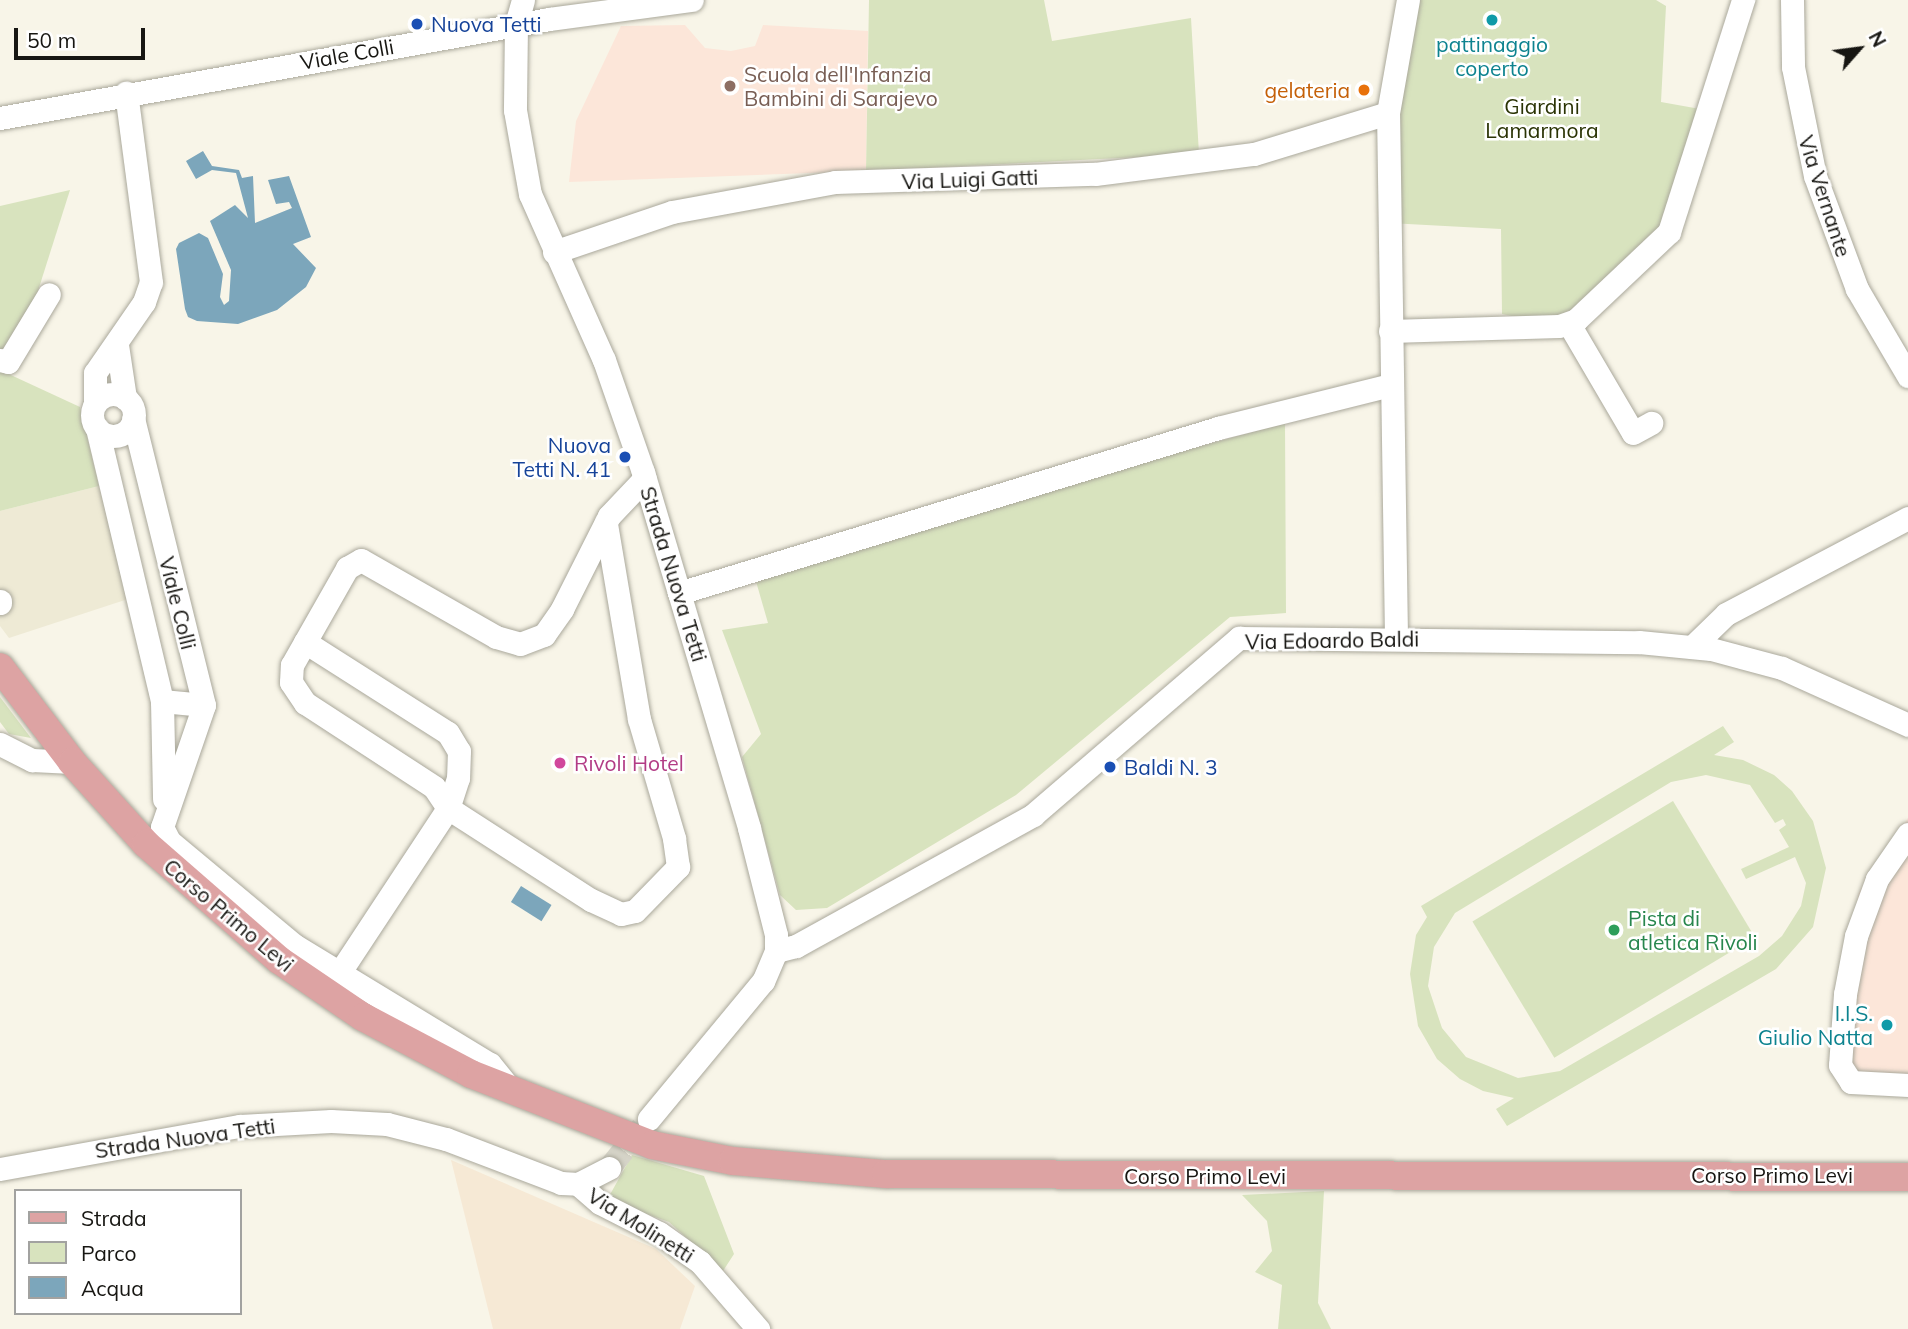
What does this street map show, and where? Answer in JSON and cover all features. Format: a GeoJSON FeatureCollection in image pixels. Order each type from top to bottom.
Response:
{"type":"FeatureCollection","features":[{"type":"Feature","properties":{"kind":"main road","name":"Corso Primo Levi"},"geometry":{"type":"LineString","coordinates":[[0,667],[72,762],[146,844],[279,960],[363,1017],[514,1094],[652,1145],[733,1161],[846,1172],[1908,1177]]}},
{"type":"Feature","properties":{"kind":"street","name":"Strada Nuova Tetti"},"geometry":{"type":"LineString","coordinates":[[523,0],[516,24],[519,141],[530,194],[554,253],[604,360],[645,478],[762,874],[776,951]]}},
{"type":"Feature","properties":{"kind":"street","name":"Viale Colli"},"geometry":{"type":"LineString","coordinates":[[0,118],[516,24],[692,0]]}},
{"type":"Feature","properties":{"kind":"street"},"geometry":{"type":"LineString","coordinates":[[1396,637],[1388,113],[1408,0]]}},
{"type":"Feature","properties":{"kind":"street","name":"Via Vernante"},"geometry":{"type":"LineString","coordinates":[[1791,0],[1793,67],[1815,176],[1857,289],[1908,376]]}},
{"type":"Feature","properties":{"kind":"street"},"geometry":{"type":"LineString","coordinates":[[1390,331],[1570,324],[1669,232],[1740,9]]}},
{"type":"Feature","properties":{"kind":"street"},"geometry":{"type":"LineString","coordinates":[[95,403],[113,394],[130,409],[121,435],[108,435],[96,428],[92,416],[95,373],[117,345],[151,282],[126,93]]}},
{"type":"Feature","properties":{"kind":"street","name":"Via Luigi Gatti"},"geometry":{"type":"LineString","coordinates":[[554,253],[672,212],[835,183],[1095,174],[1254,154],[1388,113]]}},
{"type":"Feature","properties":{"kind":"street"},"geometry":{"type":"LineString","coordinates":[[0,360],[9,362],[49,294]]}},
{"type":"Feature","properties":{"kind":"street"},"geometry":{"type":"LineString","coordinates":[[1570,324],[1633,433],[1651,423]]}},
{"type":"Feature","properties":{"kind":"street","name":"Viale Colli"},"geometry":{"type":"LineString","coordinates":[[117,345],[130,409],[204,705]]}},
{"type":"Feature","properties":{"kind":"street"},"geometry":{"type":"LineString","coordinates":[[679,593],[1218,428],[1391,384]]}},
{"type":"Feature","properties":{"kind":"street","name":"Viale Colli"},"geometry":{"type":"LineString","coordinates":[[96,428],[162,701],[162,827]]}},
{"type":"Feature","properties":{"kind":"street"},"geometry":{"type":"LineString","coordinates":[[606,523],[639,719],[674,838],[678,867],[635,911],[621,914],[592,900],[448,808],[434,787],[305,703],[291,682],[292,665],[347,568],[361,560],[496,637],[520,644],[544,635],[606,523],[645,478]]}},
{"type":"Feature","properties":{"kind":"street"},"geometry":{"type":"LineString","coordinates":[[1692,647],[1726,614],[1908,518]]}},
{"type":"Feature","properties":{"kind":"street","name":"Via Edoardo Baldi"},"geometry":{"type":"LineString","coordinates":[[776,951],[821,933],[1033,815],[1239,638],[1396,637],[1692,647],[1782,668],[1908,725]]}},
{"type":"Feature","properties":{"kind":"street"},"geometry":{"type":"LineString","coordinates":[[162,701],[204,705],[162,827],[169,841],[212,879],[338,975],[448,808],[458,778],[458,751],[448,733],[305,642]]}},
{"type":"Feature","properties":{"kind":"street"},"geometry":{"type":"LineString","coordinates":[[0,744],[32,760],[72,762]]}},
{"type":"Feature","properties":{"kind":"street"},"geometry":{"type":"LineString","coordinates":[[1908,834],[1877,879],[1856,936],[1845,994],[1840,1065],[1851,1082],[1908,1085]]}},
{"type":"Feature","properties":{"kind":"street"},"geometry":{"type":"LineString","coordinates":[[649,1119],[753,995],[776,951]]}},
{"type":"Feature","properties":{"kind":"street","name":"Corso Primo Levi"},"geometry":{"type":"LineString","coordinates":[[338,975],[481,1058],[514,1094]]}},
{"type":"Feature","properties":{"kind":"street","name":"Strada Nuova Tetti"},"geometry":{"type":"LineString","coordinates":[[0,1169],[240,1126],[331,1121],[387,1124],[446,1139],[561,1183],[578,1184]]}},
{"type":"Feature","properties":{"kind":"street"},"geometry":{"type":"LineString","coordinates":[[578,1184],[609,1168]]}},
{"type":"Feature","properties":{"kind":"street","name":"Via Molinetti"},"geometry":{"type":"LineString","coordinates":[[578,1184],[600,1203],[659,1233],[700,1262],[758,1329]]}},
{"type":"Feature","properties":{"kind":"shaded area","name":"Scuola dell'Infanzia Bambini di Sarajevo"},"geometry":{"type":"Polygon","coordinates":[[[685,25],[705,48],[731,51],[755,46],[763,25],[868,31],[866,171],[569,182],[576,121],[621,26],[685,25]]]}},
{"type":"Feature","properties":{"kind":"shaded area"},"geometry":{"type":"Polygon","coordinates":[[[99,486],[128,599],[9,638],[0,626],[0,511],[99,486]]]}},
{"type":"Feature","properties":{"kind":"shaded area"},"geometry":{"type":"Polygon","coordinates":[[[1908,818],[1908,1092],[1844,1090],[1837,995],[1859,892],[1908,818]]]}},
{"type":"Feature","properties":{"kind":"shaded area"},"geometry":{"type":"Polygon","coordinates":[[[451,1160],[656,1249],[695,1286],[680,1329],[493,1329],[451,1160]]]}},
{"type":"Feature","properties":{"kind":"green space"},"geometry":{"type":"Polygon","coordinates":[[[869,0],[1044,0],[1052,41],[1191,18],[1199,154],[866,171],[869,0]]]}},
{"type":"Feature","properties":{"kind":"green space","name":"Giardini Lamarmora"},"geometry":{"type":"Polygon","coordinates":[[[1408,0],[1656,0],[1666,6],[1661,102],[1700,109],[1663,238],[1559,326],[1502,314],[1501,229],[1389,223],[1408,0]]]}},
{"type":"Feature","properties":{"kind":"green space"},"geometry":{"type":"Polygon","coordinates":[[[70,190],[37,294],[0,354],[0,206],[70,190]]]}},
{"type":"Feature","properties":{"kind":"green space"},"geometry":{"type":"Polygon","coordinates":[[[0,370],[80,407],[99,486],[0,511],[0,370]]]}},
{"type":"Feature","properties":{"kind":"green space"},"geometry":{"type":"Polygon","coordinates":[[[1285,423],[1286,613],[1230,617],[1016,795],[827,908],[796,910],[780,895],[742,757],[761,734],[722,630],[768,623],[753,571],[1285,423]]]}},
{"type":"Feature","properties":{"kind":"green space"},"geometry":{"type":"Polygon","coordinates":[[[0,697],[31,738],[9,734],[0,722],[0,697]]]}},
{"type":"Feature","properties":{"kind":"green space"},"geometry":{"type":"Polygon","coordinates":[[[1723,726],[1734,742],[1714,755],[1743,760],[1774,775],[1792,791],[1813,821],[1826,868],[1813,927],[1776,969],[1507,1126],[1496,1109],[1514,1098],[1483,1091],[1460,1079],[1437,1059],[1418,1026],[1410,974],[1416,935],[1427,917],[1421,906],[1723,726]],[[1706,775],[1671,782],[1455,913],[1434,947],[1428,986],[1442,1028],[1466,1057],[1518,1078],[1560,1071],[1759,956],[1782,936],[1801,906],[1806,883],[1795,857],[1746,879],[1741,869],[1789,847],[1779,830],[1786,825],[1783,819],[1775,823],[1750,785],[1706,775]]]}},
{"type":"Feature","properties":{"kind":"green space"},"geometry":{"type":"Polygon","coordinates":[[[1673,801],[1755,937],[1554,1058],[1472,922],[1673,801]]]}},
{"type":"Feature","properties":{"kind":"green space"},"geometry":{"type":"Polygon","coordinates":[[[632,1155],[704,1176],[734,1254],[723,1271],[669,1222],[607,1200],[632,1155]]]}},
{"type":"Feature","properties":{"kind":"green space"},"geometry":{"type":"Polygon","coordinates":[[[1324,1191],[1318,1303],[1331,1329],[1278,1329],[1282,1285],[1255,1272],[1272,1251],[1267,1221],[1242,1195],[1324,1191]]]}},
{"type":"Feature","properties":{"kind":"water"},"geometry":{"type":"Polygon","coordinates":[[[203,151],[212,166],[239,170],[242,178],[253,176],[255,223],[292,208],[289,202],[276,204],[268,180],[289,176],[311,237],[293,244],[316,268],[306,287],[277,310],[238,324],[197,321],[188,317],[185,309],[176,249],[179,243],[199,233],[208,238],[223,274],[220,297],[224,305],[229,301],[231,270],[210,221],[235,205],[248,218],[236,173],[212,170],[196,179],[186,161],[203,151]]]}},
{"type":"Feature","properties":{"kind":"water"},"geometry":{"type":"Polygon","coordinates":[[[521,886],[552,905],[541,921],[511,902],[521,886]]]}},
{"type":"Feature","properties":{"kind":"tunnel"},"geometry":{"type":"LineString","coordinates":[[609,1168],[642,1127]]}},
{"type":"Feature","properties":{"kind":"place","name":"pattinaggio coperto"},"geometry":{"type":"Point","coordinates":[1492,20]}},
{"type":"Feature","properties":{"kind":"place","name":"Nuova Tetti"},"geometry":{"type":"Point","coordinates":[417,24]}},
{"type":"Feature","properties":{"kind":"place","name":"Scuola dell'Infanzia Bambini di Sarajevo"},"geometry":{"type":"Point","coordinates":[730,86]}},
{"type":"Feature","properties":{"kind":"place","name":"gelateria"},"geometry":{"type":"Point","coordinates":[1364,90]}},
{"type":"Feature","properties":{"kind":"place","name":"Nuova Tetti N. 41"},"geometry":{"type":"Point","coordinates":[625,457]}},
{"type":"Feature","properties":{"kind":"place","name":"Rivoli Hotel"},"geometry":{"type":"Point","coordinates":[560,763]}},
{"type":"Feature","properties":{"kind":"place","name":"Baldi N. 3"},"geometry":{"type":"Point","coordinates":[1110,767]}},
{"type":"Feature","properties":{"kind":"place","name":"Pista di atletica Rivoli"},"geometry":{"type":"Point","coordinates":[1614,930]}},
{"type":"Feature","properties":{"kind":"place","name":"I.I.S. Giulio Natta"},"geometry":{"type":"Point","coordinates":[1887,1025]}}]}
